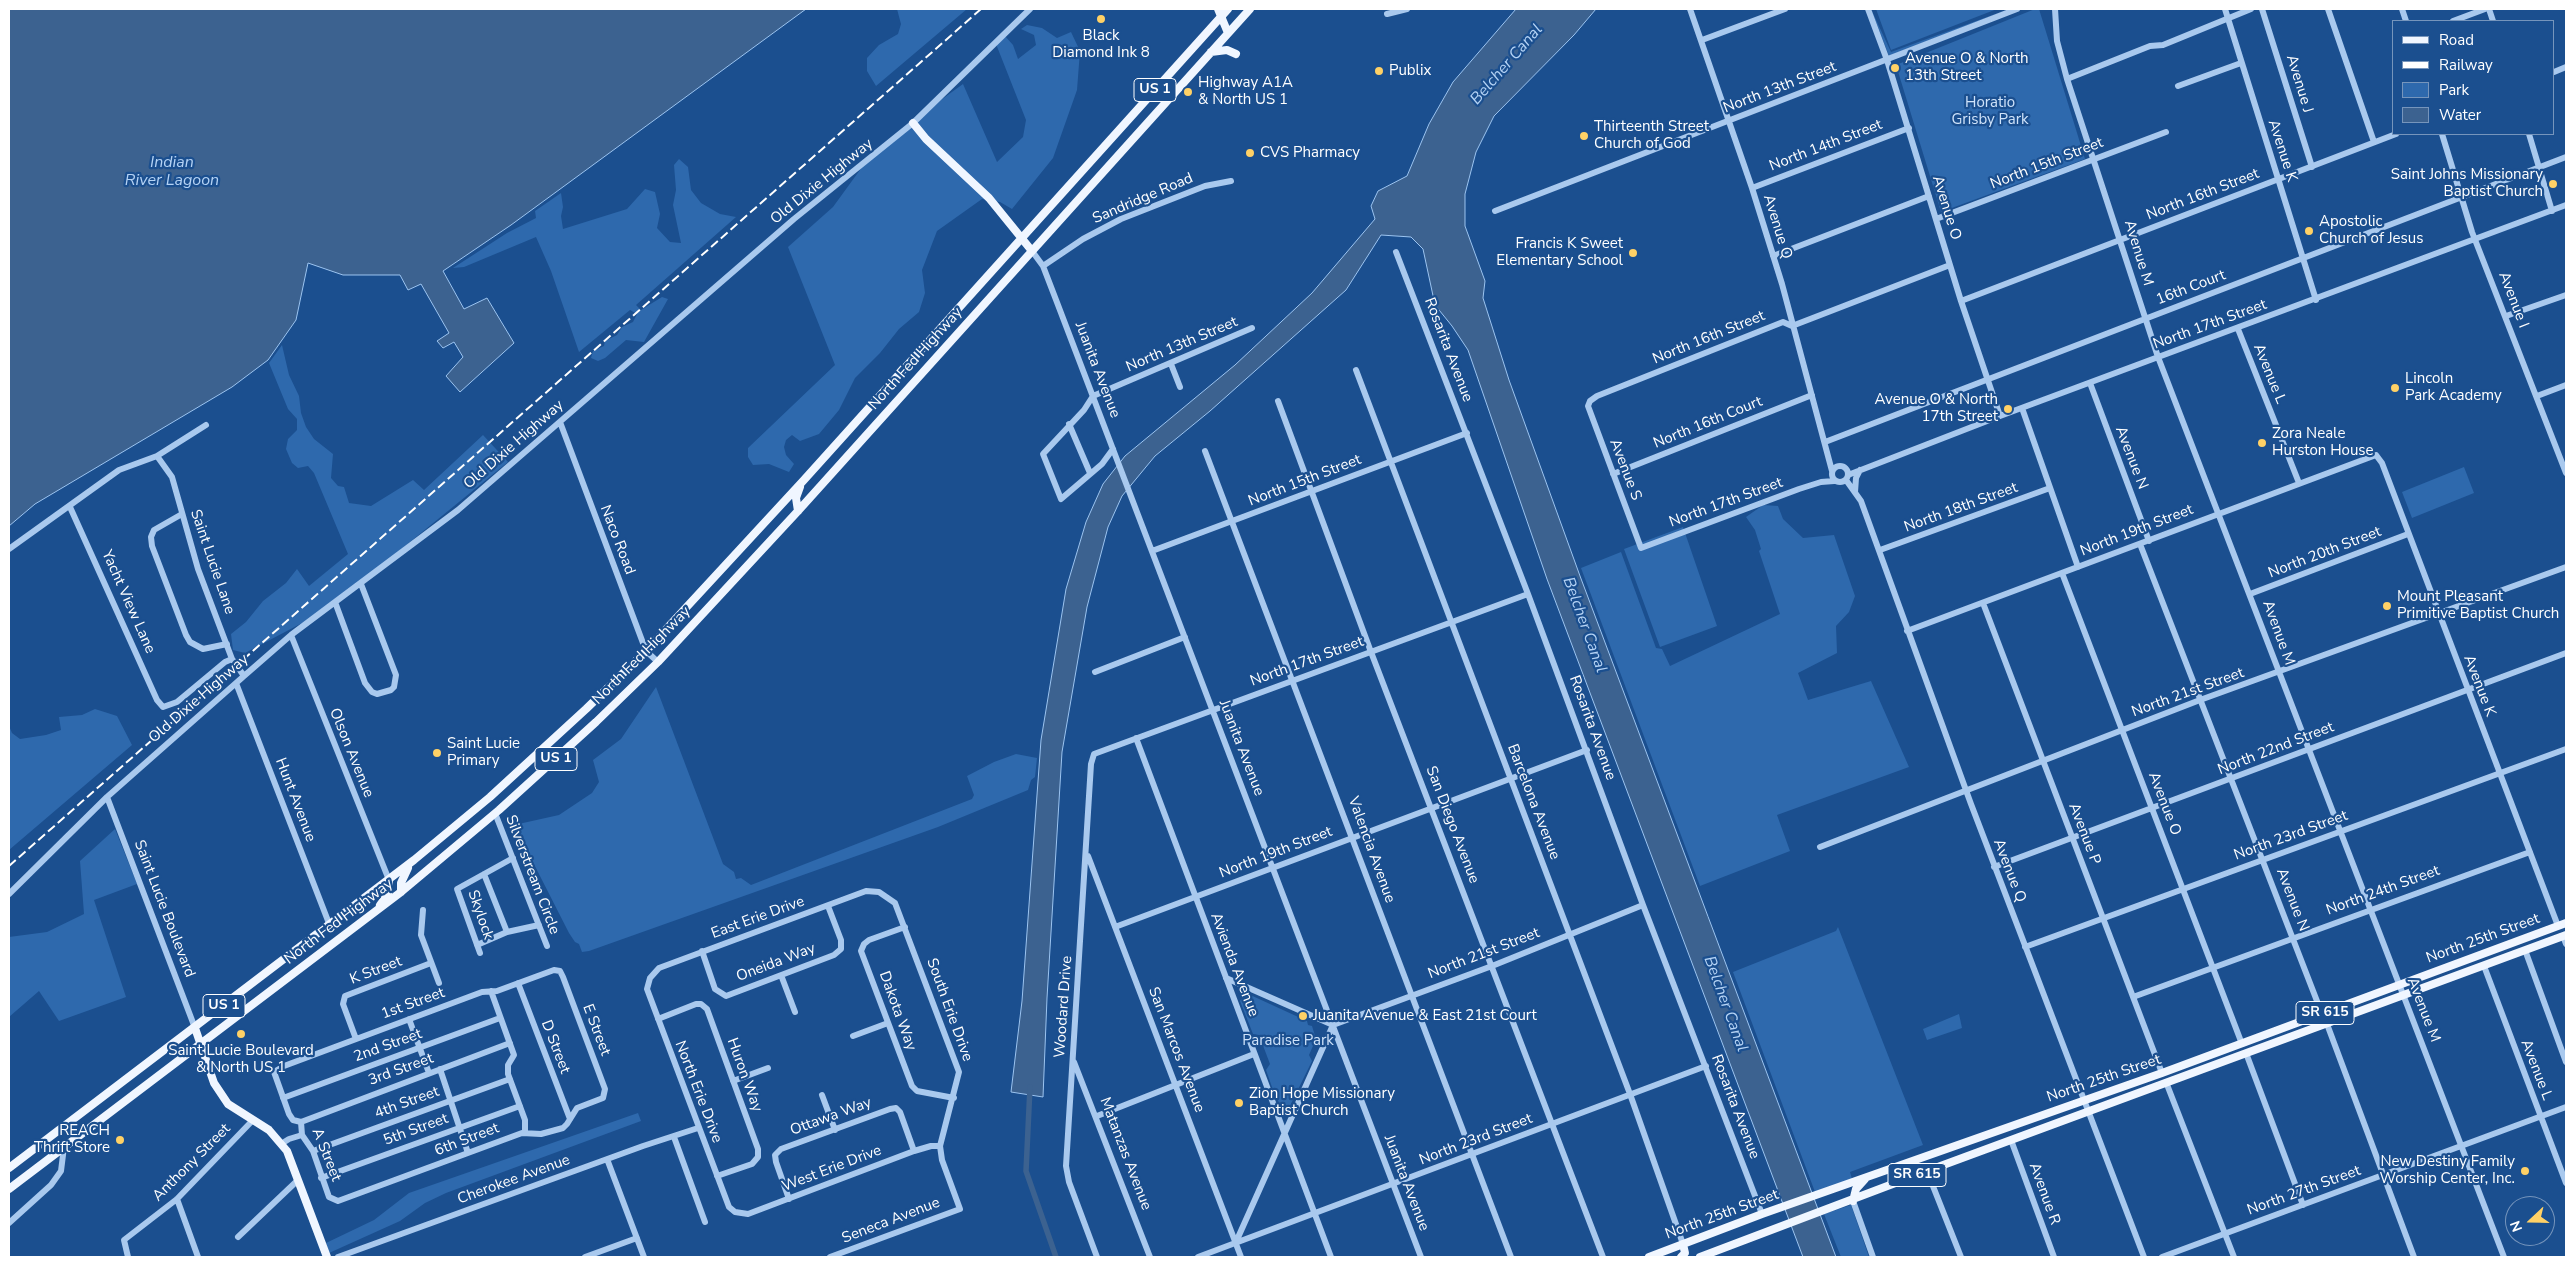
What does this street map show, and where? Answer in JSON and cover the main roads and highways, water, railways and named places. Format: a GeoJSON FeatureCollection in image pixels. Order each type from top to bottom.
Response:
{"type":"FeatureCollection","features":[{"type":"Feature","properties":{"kind":"main road"},"geometry":{"type":"LineString","coordinates":[[1218,9],[1228,33]]}},
{"type":"Feature","properties":{"kind":"main road"},"geometry":{"type":"LineString","coordinates":[[1228,9],[1234,27]]}},
{"type":"Feature","properties":{"kind":"main road","name":"North Fed Highway"},"geometry":{"type":"LineString","coordinates":[[9,1168],[330,926],[414,860],[516,773],[646,652],[803,481],[1228,9]]}},
{"type":"Feature","properties":{"kind":"main road","name":"US 1"},"geometry":{"type":"LineString","coordinates":[[1211,52],[1250,9]]}},
{"type":"Feature","properties":{"kind":"main road"},"geometry":{"type":"LineString","coordinates":[[1211,52],[1227,50],[1236,54]]}},
{"type":"Feature","properties":{"kind":"main road","name":"North Fed Highway"},"geometry":{"type":"LineString","coordinates":[[9,1190],[401,892],[495,813],[658,662],[798,511],[1211,52]]}},
{"type":"Feature","properties":{"kind":"main road"},"geometry":{"type":"LineString","coordinates":[[913,123],[926,139],[988,198],[1032,251]]}},
{"type":"Feature","properties":{"kind":"main road"},"geometry":{"type":"LineString","coordinates":[[798,511],[796,498],[803,481]]}},
{"type":"Feature","properties":{"kind":"main road"},"geometry":{"type":"LineString","coordinates":[[401,892],[403,875],[414,860]]}},
{"type":"Feature","properties":{"kind":"main road"},"geometry":{"type":"LineString","coordinates":[[374,913],[388,894],[388,880]]}},
{"type":"Feature","properties":{"kind":"main road","name":"North 25th Street"},"geometry":{"type":"LineString","coordinates":[[1649,1257],[1762,1214],[2242,1044],[2566,923]]}},
{"type":"Feature","properties":{"kind":"main road"},"geometry":{"type":"LineString","coordinates":[[2496,961],[2502,954],[2550,936],[2558,926]]}},
{"type":"Feature","properties":{"kind":"main road","name":"North 25th Street"},"geometry":{"type":"LineString","coordinates":[[1700,1257],[2565,935]]}},
{"type":"Feature","properties":{"kind":"main road","name":"Saint Lucie Boulevard"},"geometry":{"type":"LineString","coordinates":[[195,1028],[199,1045],[214,1083],[228,1104],[269,1130],[287,1151],[327,1257]]}},
{"type":"Feature","properties":{"kind":"main road"},"geometry":{"type":"LineString","coordinates":[[2182,1076],[2188,1069],[2236,1052],[2242,1044]]}},
{"type":"Feature","properties":{"kind":"main road"},"geometry":{"type":"LineString","coordinates":[[1853,1201],[1856,1189],[1866,1177]]}},
{"type":"Feature","properties":{"kind":"main road"},"geometry":{"type":"LineString","coordinates":[[1681,1257],[1685,1253],[1683,1244]]}},
{"type":"Feature","properties":{"kind":"water","name":"Indian River Lagoon"},"geometry":{"type":"Polygon","coordinates":[[[9,9],[806,9],[511,225],[443,271],[464,309],[487,298],[514,343],[460,392],[446,376],[463,357],[454,342],[443,348],[437,341],[449,333],[421,284],[408,290],[400,275],[343,275],[308,263],[296,320],[268,360],[232,387],[35,504],[9,526],[9,9]]]}},
{"type":"Feature","properties":{"kind":"water","name":"Belcher Canal"},"geometry":{"type":"Polygon","coordinates":[[[1516,9],[1596,9],[1574,35],[1494,116],[1476,152],[1465,194],[1465,226],[1485,281],[1483,298],[1509,380],[1580,576],[1836,1257],[1803,1257],[1547,579],[1468,350],[1435,305],[1423,249],[1411,237],[1381,235],[1346,290],[1210,411],[1155,456],[1122,496],[1108,527],[1087,607],[1062,752],[1043,1097],[1011,1092],[1022,1001],[1041,740],[1066,589],[1086,522],[1103,484],[1125,456],[1235,365],[1312,293],[1375,219],[1371,206],[1378,191],[1407,176],[1429,124],[1453,82],[1516,9]]]}},
{"type":"Feature","properties":{"kind":"waterway"},"geometry":{"type":"LineString","coordinates":[[1030,1087],[1026,1171],[1056,1257]]}},
{"type":"Feature","properties":{"kind":"railway"},"geometry":{"type":"LineString","coordinates":[[9,866],[981,9]]}},
{"type":"Feature","properties":{"kind":"place","name":"Black Diamond Ink 8"},"geometry":{"type":"Point","coordinates":[1101,19]}},
{"type":"Feature","properties":{"kind":"place","name":"Avenue O & North 13th Street"},"geometry":{"type":"Point","coordinates":[1895,68]}},
{"type":"Feature","properties":{"kind":"place","name":"Publix"},"geometry":{"type":"Point","coordinates":[1379,71]}},
{"type":"Feature","properties":{"kind":"place","name":"Highway A1A & North US 1"},"geometry":{"type":"Point","coordinates":[1188,92]}},
{"type":"Feature","properties":{"kind":"place","name":"Thirteenth Street Church of God"},"geometry":{"type":"Point","coordinates":[1584,136]}},
{"type":"Feature","properties":{"kind":"place","name":"CVS Pharmacy"},"geometry":{"type":"Point","coordinates":[1250,153]}},
{"type":"Feature","properties":{"kind":"place","name":"Saint Johns Missionary Baptist Church"},"geometry":{"type":"Point","coordinates":[2553,184]}},
{"type":"Feature","properties":{"kind":"place","name":"Apostolic Church of Jesus"},"geometry":{"type":"Point","coordinates":[2309,231]}},
{"type":"Feature","properties":{"kind":"place","name":"Francis K Sweet Elementary School"},"geometry":{"type":"Point","coordinates":[1633,253]}},
{"type":"Feature","properties":{"kind":"place","name":"Lincoln Park Academy"},"geometry":{"type":"Point","coordinates":[2395,388]}},
{"type":"Feature","properties":{"kind":"place","name":"Avenue O & North 17th Street"},"geometry":{"type":"Point","coordinates":[2008,409]}},
{"type":"Feature","properties":{"kind":"place","name":"Zora Neale Hurston House"},"geometry":{"type":"Point","coordinates":[2262,443]}},
{"type":"Feature","properties":{"kind":"place","name":"Mount Pleasant Primitive Baptist Church"},"geometry":{"type":"Point","coordinates":[2387,606]}},
{"type":"Feature","properties":{"kind":"place","name":"Saint Lucie Primary"},"geometry":{"type":"Point","coordinates":[437,753]}},
{"type":"Feature","properties":{"kind":"place","name":"Juanita Avenue & East 21st Court"},"geometry":{"type":"Point","coordinates":[1303,1016]}},
{"type":"Feature","properties":{"kind":"place","name":"Saint Lucie Boulevard & North US 1"},"geometry":{"type":"Point","coordinates":[241,1034]}},
{"type":"Feature","properties":{"kind":"place","name":"Zion Hope Missionary Baptist Church"},"geometry":{"type":"Point","coordinates":[1239,1103]}},
{"type":"Feature","properties":{"kind":"place","name":"REACH Thrift Store"},"geometry":{"type":"Point","coordinates":[120,1140]}},
{"type":"Feature","properties":{"kind":"place","name":"New Destiny Family Worship Center, Inc."},"geometry":{"type":"Point","coordinates":[2525,1171]}},
{"type":"Feature","properties":{"kind":"park label","name":"Horatio Grisby Park"},"geometry":{"type":"Point","coordinates":[1990,112]}},
{"type":"Feature","properties":{"kind":"park label","name":"Paradise Park"},"geometry":{"type":"Point","coordinates":[1288,1041]}}]}
